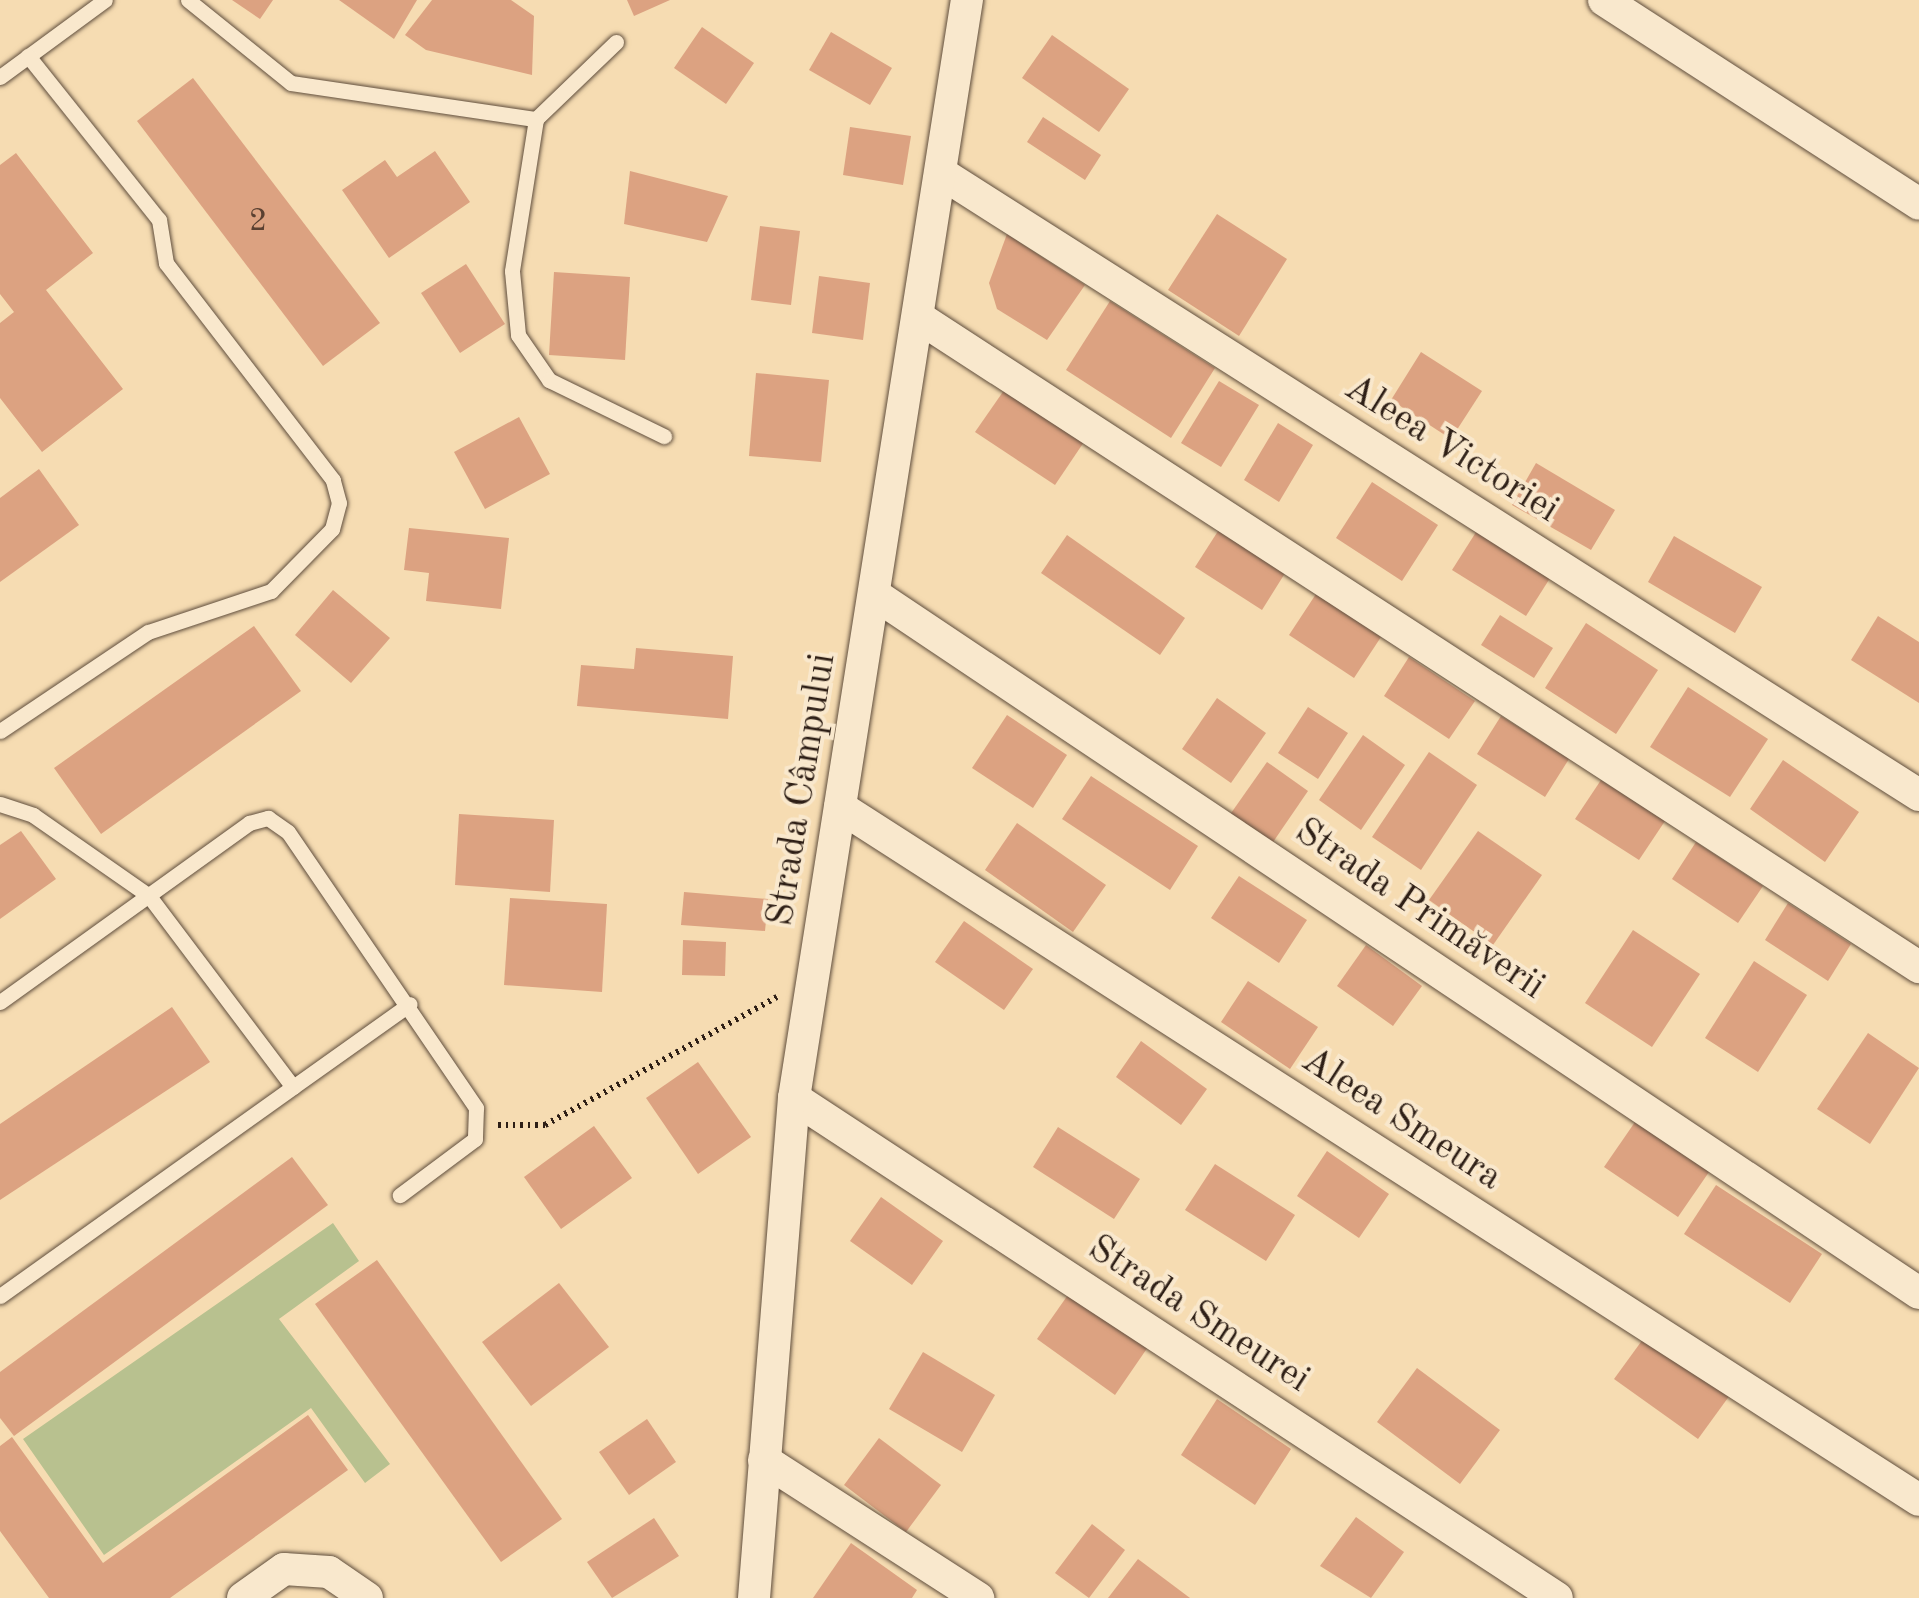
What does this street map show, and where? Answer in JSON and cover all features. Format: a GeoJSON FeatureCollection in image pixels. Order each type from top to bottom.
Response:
{"type":"FeatureCollection","features":[{"type":"Feature","properties":{"kind":"street","name":"Strada Câmpului"},"geometry":{"type":"LineString","coordinates":[[760,1594],[764,1460],[794,1098],[967,0]]}},
{"type":"Feature","properties":{"kind":"street"},"geometry":{"type":"LineString","coordinates":[[1604,0],[1919,204]]}},
{"type":"Feature","properties":{"kind":"street","name":"Aleea Victoriei"},"geometry":{"type":"LineString","coordinates":[[941,173],[1919,795]]}},
{"type":"Feature","properties":{"kind":"street"},"geometry":{"type":"LineString","coordinates":[[918,317],[1919,967]]}},
{"type":"Feature","properties":{"kind":"street","name":"Strada Primăverii"},"geometry":{"type":"LineString","coordinates":[[874,594],[1919,1293]]}},
{"type":"Feature","properties":{"kind":"street","name":"Aleea Smeura"},"geometry":{"type":"LineString","coordinates":[[840,807],[1919,1500]]}},
{"type":"Feature","properties":{"kind":"street","name":"Strada Smeurei"},"geometry":{"type":"LineString","coordinates":[[794,1098],[1557,1598]]}},
{"type":"Feature","properties":{"kind":"street"},"geometry":{"type":"LineString","coordinates":[[764,1460],[978,1598]]}},
{"type":"Feature","properties":{"kind":"street"},"geometry":{"type":"LineString","coordinates":[[242,1598],[284,1569],[329,1572],[366,1598]]}},
{"type":"Feature","properties":{"kind":"lane"},"geometry":{"type":"LineString","coordinates":[[0,78],[105,0]]}},
{"type":"Feature","properties":{"kind":"lane"},"geometry":{"type":"LineString","coordinates":[[188,0],[291,83],[536,119]]}},
{"type":"Feature","properties":{"kind":"lane"},"geometry":{"type":"LineString","coordinates":[[616,42],[536,119],[512,271],[518,335],[549,380],[664,436]]}},
{"type":"Feature","properties":{"kind":"lane"},"geometry":{"type":"LineString","coordinates":[[0,732],[148,632],[272,591],[332,529],[339,503],[333,480],[166,263],[159,220],[28,56]]}},
{"type":"Feature","properties":{"kind":"lane"},"geometry":{"type":"LineString","coordinates":[[0,804],[33,815],[148,896],[293,1087]]}},
{"type":"Feature","properties":{"kind":"lane"},"geometry":{"type":"LineString","coordinates":[[0,1002],[148,896],[268,818],[288,832],[410,1004],[479,1122],[464,1149],[400,1195]]}},
{"type":"Feature","properties":{"kind":"lane"},"geometry":{"type":"LineString","coordinates":[[0,1296],[410,1004]]}},
{"type":"Feature","properties":{"kind":"path"},"geometry":{"type":"LineString","coordinates":[[479,1122],[545,1125],[813,978]]}},
{"type":"Feature","properties":{"kind":"green space"},"geometry":{"type":"Polygon","coordinates":[[[333,1223],[359,1261],[279,1319],[390,1464],[365,1483],[311,1408],[104,1555],[23,1439],[333,1223]]]}},
{"type":"Feature","properties":{"kind":"building"},"geometry":{"type":"Polygon","coordinates":[[[232,0],[273,0],[260,19],[232,0]]]}},
{"type":"Feature","properties":{"kind":"building"},"geometry":{"type":"Polygon","coordinates":[[[339,0],[417,0],[394,39],[339,0]]]}},
{"type":"Feature","properties":{"kind":"building"},"geometry":{"type":"Polygon","coordinates":[[[432,0],[511,0],[534,16],[532,75],[426,50],[405,35],[432,0]]]}},
{"type":"Feature","properties":{"kind":"building"},"geometry":{"type":"Polygon","coordinates":[[[627,0],[670,0],[634,16],[627,0]]]}},
{"type":"Feature","properties":{"kind":"building"},"geometry":{"type":"Polygon","coordinates":[[[702,27],[754,63],[726,104],[674,68],[702,27]]]}},
{"type":"Feature","properties":{"kind":"building"},"geometry":{"type":"Polygon","coordinates":[[[831,32],[892,68],[870,105],[809,70],[831,32]]]}},
{"type":"Feature","properties":{"kind":"building"},"geometry":{"type":"Polygon","coordinates":[[[1052,35],[1129,89],[1099,132],[1022,78],[1052,35]]]}},
{"type":"Feature","properties":{"kind":"building"},"geometry":{"type":"Polygon","coordinates":[[[193,78],[380,323],[323,366],[137,121],[193,78]]]}},
{"type":"Feature","properties":{"kind":"building"},"geometry":{"type":"Polygon","coordinates":[[[1043,117],[1101,155],[1085,180],[1027,142],[1043,117]]]}},
{"type":"Feature","properties":{"kind":"building"},"geometry":{"type":"Polygon","coordinates":[[[850,127],[911,136],[903,185],[843,175],[850,127]]]}},
{"type":"Feature","properties":{"kind":"building"},"geometry":{"type":"Polygon","coordinates":[[[435,151],[470,202],[389,258],[342,190],[385,160],[397,177],[435,151]]]}},
{"type":"Feature","properties":{"kind":"building"},"geometry":{"type":"Polygon","coordinates":[[[16,153],[93,253],[46,290],[123,389],[42,452],[0,398],[0,323],[14,312],[0,294],[0,165],[16,153]]]}},
{"type":"Feature","properties":{"kind":"building"},"geometry":{"type":"Polygon","coordinates":[[[630,171],[728,196],[707,242],[624,224],[630,171]]]}},
{"type":"Feature","properties":{"kind":"building"},"geometry":{"type":"Polygon","coordinates":[[[1217,214],[1287,259],[1239,336],[1168,290],[1217,214]]]}},
{"type":"Feature","properties":{"kind":"building"},"geometry":{"type":"Polygon","coordinates":[[[760,226],[800,231],[791,305],[751,300],[760,226]]]}},
{"type":"Feature","properties":{"kind":"building"},"geometry":{"type":"Polygon","coordinates":[[[1007,234],[1085,285],[1047,340],[997,309],[989,283],[1007,234]]]}},
{"type":"Feature","properties":{"kind":"building"},"geometry":{"type":"Polygon","coordinates":[[[466,264],[505,324],[460,353],[421,293],[466,264]]]}},
{"type":"Feature","properties":{"kind":"building"},"geometry":{"type":"Polygon","coordinates":[[[554,272],[630,277],[625,360],[549,355],[554,272]]]}},
{"type":"Feature","properties":{"kind":"building"},"geometry":{"type":"Polygon","coordinates":[[[819,276],[870,283],[863,340],[812,333],[819,276]]]}},
{"type":"Feature","properties":{"kind":"building"},"geometry":{"type":"Polygon","coordinates":[[[1110,301],[1215,368],[1171,438],[1066,370],[1110,301]]]}},
{"type":"Feature","properties":{"kind":"building"},"geometry":{"type":"Polygon","coordinates":[[[1421,352],[1482,391],[1451,439],[1391,400],[1421,352]]]}},
{"type":"Feature","properties":{"kind":"building"},"geometry":{"type":"Polygon","coordinates":[[[756,373],[829,380],[821,462],[749,456],[756,373]]]}},
{"type":"Feature","properties":{"kind":"building"},"geometry":{"type":"Polygon","coordinates":[[[1219,381],[1259,405],[1221,467],[1181,443],[1219,381]]]}},
{"type":"Feature","properties":{"kind":"building"},"geometry":{"type":"Polygon","coordinates":[[[1007,386],[1086,439],[1055,485],[975,432],[1007,386]]]}},
{"type":"Feature","properties":{"kind":"building"},"geometry":{"type":"Polygon","coordinates":[[[519,417],[550,474],[485,509],[454,452],[519,417]]]}},
{"type":"Feature","properties":{"kind":"building"},"geometry":{"type":"Polygon","coordinates":[[[1278,423],[1313,445],[1279,502],[1244,480],[1278,423]]]}},
{"type":"Feature","properties":{"kind":"building"},"geometry":{"type":"Polygon","coordinates":[[[1536,463],[1615,510],[1591,550],[1512,505],[1536,463]]]}},
{"type":"Feature","properties":{"kind":"building"},"geometry":{"type":"Polygon","coordinates":[[[39,469],[79,525],[0,582],[0,498],[39,469]]]}},
{"type":"Feature","properties":{"kind":"building"},"geometry":{"type":"Polygon","coordinates":[[[1372,482],[1438,525],[1402,581],[1336,538],[1372,482]]]}},
{"type":"Feature","properties":{"kind":"building"},"geometry":{"type":"Polygon","coordinates":[[[409,528],[509,538],[501,609],[426,601],[429,573],[404,570],[409,528]]]}},
{"type":"Feature","properties":{"kind":"building"},"geometry":{"type":"Polygon","coordinates":[[[1220,528],[1287,570],[1262,610],[1195,567],[1220,528]]]}},
{"type":"Feature","properties":{"kind":"building"},"geometry":{"type":"Polygon","coordinates":[[[1478,529],[1552,575],[1526,616],[1452,570],[1478,529]]]}},
{"type":"Feature","properties":{"kind":"building"},"geometry":{"type":"Polygon","coordinates":[[[1067,535],[1185,618],[1160,655],[1041,573],[1067,535]]]}},
{"type":"Feature","properties":{"kind":"building"},"geometry":{"type":"Polygon","coordinates":[[[1674,536],[1762,587],[1735,633],[1648,582],[1674,536]]]}},
{"type":"Feature","properties":{"kind":"building"},"geometry":{"type":"Polygon","coordinates":[[[333,590],[390,638],[351,683],[295,635],[333,590]]]}},
{"type":"Feature","properties":{"kind":"building"},"geometry":{"type":"Polygon","coordinates":[[[1316,594],[1381,637],[1354,678],[1289,635],[1316,594]]]}},
{"type":"Feature","properties":{"kind":"building"},"geometry":{"type":"Polygon","coordinates":[[[1500,615],[1553,648],[1534,678],[1481,645],[1500,615]]]}},
{"type":"Feature","properties":{"kind":"building"},"geometry":{"type":"Polygon","coordinates":[[[1878,616],[1919,642],[1919,703],[1851,660],[1878,616]]]}},
{"type":"Feature","properties":{"kind":"building"},"geometry":{"type":"Polygon","coordinates":[[[1586,623],[1658,670],[1616,734],[1545,688],[1586,623]]]}},
{"type":"Feature","properties":{"kind":"building"},"geometry":{"type":"Polygon","coordinates":[[[254,626],[301,691],[101,834],[54,768],[254,626]]]}},
{"type":"Feature","properties":{"kind":"building"},"geometry":{"type":"Polygon","coordinates":[[[636,648],[733,656],[728,719],[577,706],[581,665],[634,669],[636,648]]]}},
{"type":"Feature","properties":{"kind":"building"},"geometry":{"type":"Polygon","coordinates":[[[1409,657],[1475,701],[1449,739],[1384,696],[1409,657]]]}},
{"type":"Feature","properties":{"kind":"building"},"geometry":{"type":"Polygon","coordinates":[[[1688,687],[1768,739],[1730,797],[1650,747],[1688,687]]]}},
{"type":"Feature","properties":{"kind":"building"},"geometry":{"type":"Polygon","coordinates":[[[1217,698],[1266,733],[1231,783],[1182,749],[1217,698]]]}},
{"type":"Feature","properties":{"kind":"building"},"geometry":{"type":"Polygon","coordinates":[[[1308,707],[1348,733],[1318,779],[1278,753],[1308,707]]]}},
{"type":"Feature","properties":{"kind":"building"},"geometry":{"type":"Polygon","coordinates":[[[1007,715],[1067,755],[1033,808],[972,768],[1007,715]]]}},
{"type":"Feature","properties":{"kind":"building"},"geometry":{"type":"Polygon","coordinates":[[[1501,716],[1569,759],[1545,797],[1477,754],[1501,716]]]}},
{"type":"Feature","properties":{"kind":"building"},"geometry":{"type":"Polygon","coordinates":[[[1363,735],[1405,765],[1361,830],[1319,800],[1363,735]]]}},
{"type":"Feature","properties":{"kind":"building"},"geometry":{"type":"Polygon","coordinates":[[[1429,752],[1477,785],[1421,870],[1372,837],[1429,752]]]}},
{"type":"Feature","properties":{"kind":"building"},"geometry":{"type":"Polygon","coordinates":[[[1783,760],[1859,812],[1825,862],[1750,809],[1783,760]]]}},
{"type":"Feature","properties":{"kind":"building"},"geometry":{"type":"Polygon","coordinates":[[[1267,762],[1308,791],[1271,845],[1229,816],[1267,762]]]}},
{"type":"Feature","properties":{"kind":"building"},"geometry":{"type":"Polygon","coordinates":[[[1091,776],[1198,846],[1170,890],[1062,819],[1091,776]]]}},
{"type":"Feature","properties":{"kind":"building"},"geometry":{"type":"Polygon","coordinates":[[[1601,780],[1665,821],[1639,860],[1575,819],[1601,780]]]}},
{"type":"Feature","properties":{"kind":"building"},"geometry":{"type":"Polygon","coordinates":[[[459,814],[554,820],[550,892],[455,885],[459,814]]]}},
{"type":"Feature","properties":{"kind":"building"},"geometry":{"type":"Polygon","coordinates":[[[1017,823],[1106,885],[1073,932],[985,870],[1017,823]]]}},
{"type":"Feature","properties":{"kind":"building"},"geometry":{"type":"Polygon","coordinates":[[[21,831],[56,879],[0,919],[0,845],[21,831]]]}},
{"type":"Feature","properties":{"kind":"building"},"geometry":{"type":"Polygon","coordinates":[[[1478,831],[1542,875],[1493,945],[1429,900],[1478,831]]]}},
{"type":"Feature","properties":{"kind":"building"},"geometry":{"type":"Polygon","coordinates":[[[1696,842],[1763,886],[1738,923],[1672,879],[1696,842]]]}},
{"type":"Feature","properties":{"kind":"building"},"geometry":{"type":"Polygon","coordinates":[[[1239,876],[1307,920],[1279,963],[1211,918],[1239,876]]]}},
{"type":"Feature","properties":{"kind":"building"},"geometry":{"type":"Polygon","coordinates":[[[684,892],[768,899],[765,931],[681,925],[684,892]]]}},
{"type":"Feature","properties":{"kind":"building"},"geometry":{"type":"Polygon","coordinates":[[[510,898],[607,904],[602,992],[504,985],[510,898]]]}},
{"type":"Feature","properties":{"kind":"building"},"geometry":{"type":"Polygon","coordinates":[[[1788,903],[1851,944],[1828,981],[1765,940],[1788,903]]]}},
{"type":"Feature","properties":{"kind":"building"},"geometry":{"type":"Polygon","coordinates":[[[964,921],[1033,969],[1004,1010],[935,962],[964,921]]]}},
{"type":"Feature","properties":{"kind":"building"},"geometry":{"type":"Polygon","coordinates":[[[1633,930],[1700,974],[1652,1047],[1585,1003],[1633,930]]]}},
{"type":"Feature","properties":{"kind":"building"},"geometry":{"type":"Polygon","coordinates":[[[683,940],[726,942],[725,976],[682,975],[683,940]]]}},
{"type":"Feature","properties":{"kind":"building"},"geometry":{"type":"Polygon","coordinates":[[[1366,945],[1422,986],[1393,1026],[1337,986],[1366,945]]]}},
{"type":"Feature","properties":{"kind":"building"},"geometry":{"type":"Polygon","coordinates":[[[1754,961],[1807,995],[1758,1072],[1705,1038],[1754,961]]]}},
{"type":"Feature","properties":{"kind":"building"},"geometry":{"type":"Polygon","coordinates":[[[1248,981],[1318,1027],[1290,1069],[1221,1022],[1248,981]]]}},
{"type":"Feature","properties":{"kind":"building"},"geometry":{"type":"Polygon","coordinates":[[[172,1007],[210,1062],[0,1200],[0,1124],[172,1007]]]}},
{"type":"Feature","properties":{"kind":"building"},"geometry":{"type":"Polygon","coordinates":[[[1868,1033],[1919,1068],[1870,1144],[1817,1109],[1868,1033]]]}},
{"type":"Feature","properties":{"kind":"building"},"geometry":{"type":"Polygon","coordinates":[[[1141,1041],[1207,1089],[1181,1125],[1116,1077],[1141,1041]]]}},
{"type":"Feature","properties":{"kind":"building"},"geometry":{"type":"Polygon","coordinates":[[[698,1062],[751,1137],[698,1174],[646,1098],[698,1062]]]}},
{"type":"Feature","properties":{"kind":"building"},"geometry":{"type":"Polygon","coordinates":[[[1635,1122],[1709,1172],[1678,1217],[1604,1167],[1635,1122]]]}},
{"type":"Feature","properties":{"kind":"building"},"geometry":{"type":"Polygon","coordinates":[[[594,1126],[632,1178],[561,1229],[524,1177],[594,1126]]]}},
{"type":"Feature","properties":{"kind":"building"},"geometry":{"type":"Polygon","coordinates":[[[1058,1127],[1140,1179],[1114,1219],[1033,1167],[1058,1127]]]}},
{"type":"Feature","properties":{"kind":"building"},"geometry":{"type":"Polygon","coordinates":[[[1327,1151],[1389,1194],[1359,1238],[1297,1196],[1327,1151]]]}},
{"type":"Feature","properties":{"kind":"building"},"geometry":{"type":"Polygon","coordinates":[[[292,1157],[328,1205],[14,1436],[0,1418],[0,1372],[292,1157]]]}},
{"type":"Feature","properties":{"kind":"building"},"geometry":{"type":"Polygon","coordinates":[[[1215,1164],[1295,1215],[1266,1261],[1185,1210],[1215,1164]]]}},
{"type":"Feature","properties":{"kind":"building"},"geometry":{"type":"Polygon","coordinates":[[[1716,1185],[1822,1254],[1790,1303],[1684,1234],[1716,1185]]]}},
{"type":"Feature","properties":{"kind":"building"},"geometry":{"type":"Polygon","coordinates":[[[881,1197],[943,1241],[912,1285],[850,1241],[881,1197]]]}},
{"type":"Feature","properties":{"kind":"building"},"geometry":{"type":"Polygon","coordinates":[[[377,1260],[562,1519],[501,1562],[315,1304],[377,1260]]]}},
{"type":"Feature","properties":{"kind":"building"},"geometry":{"type":"Polygon","coordinates":[[[559,1283],[609,1347],[531,1406],[482,1342],[559,1283]]]}},
{"type":"Feature","properties":{"kind":"building"},"geometry":{"type":"Polygon","coordinates":[[[1070,1292],[1148,1347],[1115,1395],[1037,1339],[1070,1292]]]}},
{"type":"Feature","properties":{"kind":"building"},"geometry":{"type":"Polygon","coordinates":[[[1646,1335],[1730,1395],[1698,1439],[1614,1379],[1646,1335]]]}},
{"type":"Feature","properties":{"kind":"building"},"geometry":{"type":"Polygon","coordinates":[[[923,1352],[995,1395],[962,1452],[889,1409],[923,1352]]]}},
{"type":"Feature","properties":{"kind":"building"},"geometry":{"type":"Polygon","coordinates":[[[1417,1368],[1500,1430],[1460,1484],[1377,1422],[1417,1368]]]}},
{"type":"Feature","properties":{"kind":"building"},"geometry":{"type":"Polygon","coordinates":[[[1217,1399],[1291,1449],[1255,1505],[1181,1455],[1217,1399]]]}},
{"type":"Feature","properties":{"kind":"building"},"geometry":{"type":"Polygon","coordinates":[[[308,1415],[348,1470],[170,1598],[49,1598],[0,1531],[0,1446],[12,1437],[103,1563],[308,1415]]]}},
{"type":"Feature","properties":{"kind":"building"},"geometry":{"type":"Polygon","coordinates":[[[647,1419],[676,1462],[629,1495],[599,1452],[647,1419]]]}},
{"type":"Feature","properties":{"kind":"building"},"geometry":{"type":"Polygon","coordinates":[[[879,1438],[941,1485],[906,1532],[844,1485],[879,1438]]]}},
{"type":"Feature","properties":{"kind":"building"},"geometry":{"type":"Polygon","coordinates":[[[1356,1517],[1404,1552],[1371,1598],[1320,1566],[1356,1517]]]}},
{"type":"Feature","properties":{"kind":"building"},"geometry":{"type":"Polygon","coordinates":[[[654,1518],[679,1556],[612,1598],[587,1562],[654,1518]]]}},
{"type":"Feature","properties":{"kind":"building"},"geometry":{"type":"Polygon","coordinates":[[[1092,1524],[1125,1550],[1089,1598],[1055,1573],[1092,1524]]]}},
{"type":"Feature","properties":{"kind":"building"},"geometry":{"type":"Polygon","coordinates":[[[851,1543],[917,1590],[912,1598],[813,1598],[851,1543]]]}},
{"type":"Feature","properties":{"kind":"building"},"geometry":{"type":"Polygon","coordinates":[[[1138,1559],[1190,1598],[1108,1598],[1138,1559]]]}}]}
